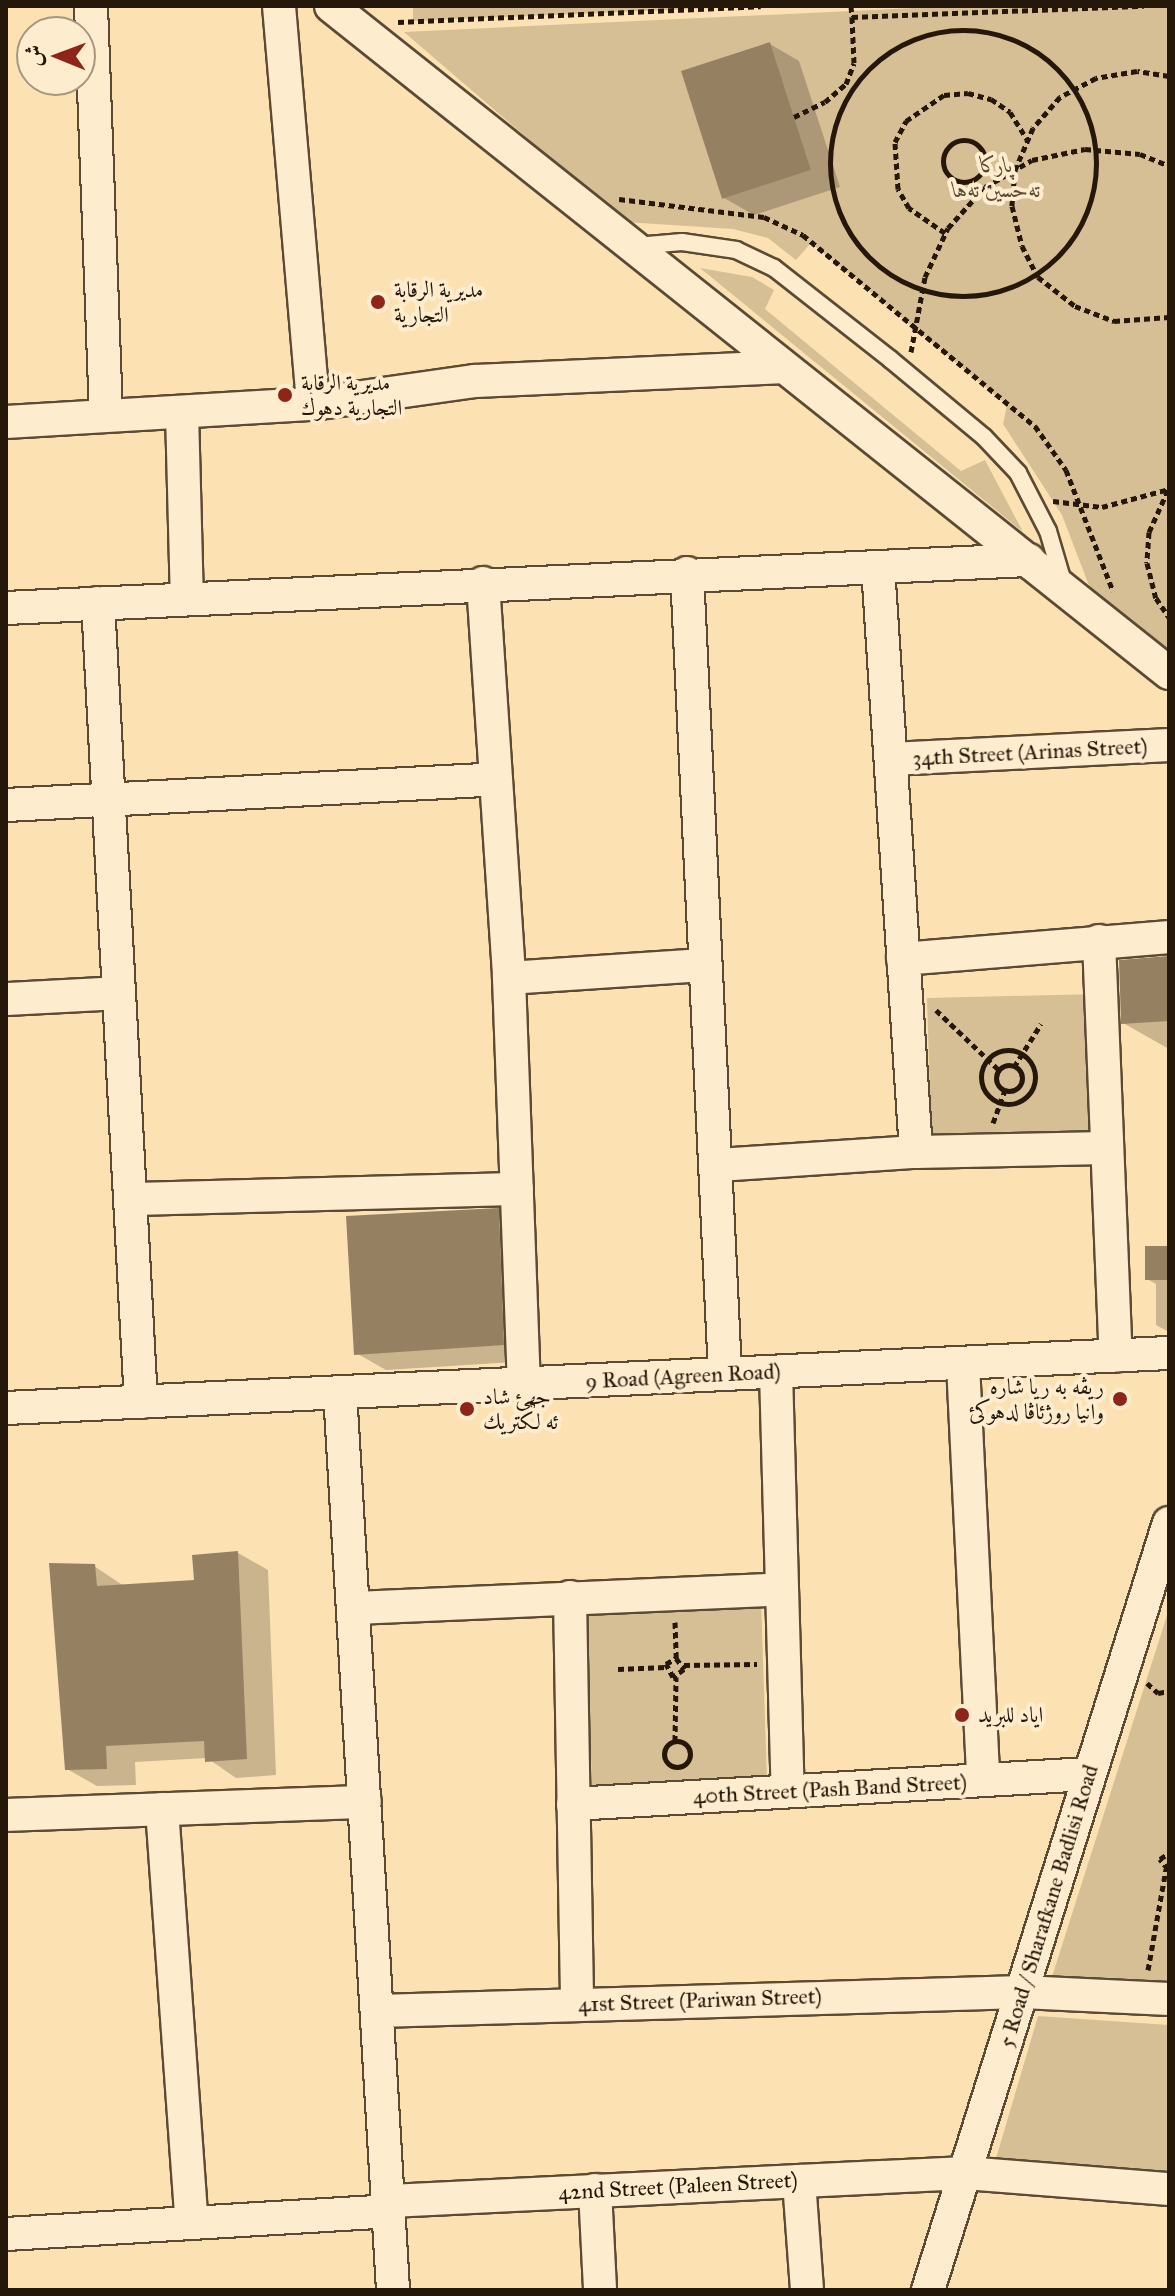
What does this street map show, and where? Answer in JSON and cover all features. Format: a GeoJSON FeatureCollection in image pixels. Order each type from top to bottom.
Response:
{"type":"FeatureCollection","features":[{"type":"Feature","properties":{"kind":"street"},"geometry":{"type":"LineString","coordinates":[[91,6],[106,415]]}},
{"type":"Feature","properties":{"kind":"street"},"geometry":{"type":"LineString","coordinates":[[279,6],[313,404]]}},
{"type":"Feature","properties":{"kind":"street"},"geometry":{"type":"LineString","coordinates":[[331,6],[1169,673]]}},
{"type":"Feature","properties":{"kind":"street"},"geometry":{"type":"LineString","coordinates":[[6,422],[313,404],[475,381],[781,367]]}},
{"type":"Feature","properties":{"kind":"street"},"geometry":{"type":"LineString","coordinates":[[182,412],[187,598]]}},
{"type":"Feature","properties":{"kind":"street"},"geometry":{"type":"LineString","coordinates":[[6,608],[687,573],[1029,560]]}},
{"type":"Feature","properties":{"kind":"street"},"geometry":{"type":"LineString","coordinates":[[878,567],[916,1152]]}},
{"type":"Feature","properties":{"kind":"street"},"geometry":{"type":"LineString","coordinates":[[687,573],[703,965],[718,1165],[725,1374]]}},
{"type":"Feature","properties":{"kind":"street"},"geometry":{"type":"LineString","coordinates":[[483,583],[509,978],[524,1383]]}},
{"type":"Feature","properties":{"kind":"street"},"geometry":{"type":"LineString","coordinates":[[98,603],[141,1402]]}},
{"type":"Feature","properties":{"kind":"street","name":"34th Street (Arinas Street)"},"geometry":{"type":"LineString","coordinates":[[892,759],[1169,745]]}},
{"type":"Feature","properties":{"kind":"street"},"geometry":{"type":"LineString","coordinates":[[6,805],[495,779]]}},
{"type":"Feature","properties":{"kind":"street"},"geometry":{"type":"LineString","coordinates":[[903,969],[1099,941],[1169,937]]}},
{"type":"Feature","properties":{"kind":"street"},"geometry":{"type":"LineString","coordinates":[[1099,941],[1105,1148],[1116,1356]]}},
{"type":"Feature","properties":{"kind":"street"},"geometry":{"type":"LineString","coordinates":[[509,978],[703,965]]}},
{"type":"Feature","properties":{"kind":"street"},"geometry":{"type":"LineString","coordinates":[[6,999],[119,993]]}},
{"type":"Feature","properties":{"kind":"street"},"geometry":{"type":"LineString","coordinates":[[718,1165],[916,1152],[1105,1148]]}},
{"type":"Feature","properties":{"kind":"street"},"geometry":{"type":"LineString","coordinates":[[132,1199],[517,1189]]}},
{"type":"Feature","properties":{"kind":"street","name":"9 Road (Agreen Road)"},"geometry":{"type":"LineString","coordinates":[[6,1408],[1169,1353]]}},
{"type":"Feature","properties":{"kind":"street"},"geometry":{"type":"LineString","coordinates":[[963,1364],[983,1780]]}},
{"type":"Feature","properties":{"kind":"street"},"geometry":{"type":"LineString","coordinates":[[776,1372],[788,1791]]}},
{"type":"Feature","properties":{"kind":"street"},"geometry":{"type":"LineString","coordinates":[[340,1392],[393,2290]]}},
{"type":"Feature","properties":{"kind":"street","name":"5 Road / Sharafkane Badlisi Road"},"geometry":{"type":"LineString","coordinates":[[928,2290],[1169,1523]]}},
{"type":"Feature","properties":{"kind":"street"},"geometry":{"type":"LineString","coordinates":[[354,1608],[781,1589]]}},
{"type":"Feature","properties":{"kind":"street"},"geometry":{"type":"LineString","coordinates":[[570,1597],[577,2003]]}},
{"type":"Feature","properties":{"kind":"street","name":"40th Street (Pash Band Street)"},"geometry":{"type":"LineString","coordinates":[[573,1804],[1088,1774]]}},
{"type":"Feature","properties":{"kind":"street"},"geometry":{"type":"LineString","coordinates":[[6,1815],[365,1802]]}},
{"type":"Feature","properties":{"kind":"street"},"geometry":{"type":"LineString","coordinates":[[162,1809],[192,2223]]}},
{"type":"Feature","properties":{"kind":"street","name":"41st Street (Pariwan Street)"},"geometry":{"type":"LineString","coordinates":[[378,2011],[1022,1992],[1156,1998]]}},
{"type":"Feature","properties":{"kind":"street","name":"42nd Street (Paleen Street)"},"geometry":{"type":"LineString","coordinates":[[6,2234],[192,2223],[595,2190],[965,2173],[1169,2189]]}},
{"type":"Feature","properties":{"kind":"street"},"geometry":{"type":"LineString","coordinates":[[799,2181],[807,2290]]}},
{"type":"Feature","properties":{"kind":"street"},"geometry":{"type":"LineString","coordinates":[[595,2190],[600,2290]]}},
{"type":"Feature","properties":{"kind":"lane"},"geometry":{"type":"LineString","coordinates":[[634,246],[682,242],[736,250],[774,268],[907,373],[984,437],[1018,473],[1048,531],[1065,592]]}},
{"type":"Feature","properties":{"kind":"path"},"geometry":{"type":"LineString","coordinates":[[383,23],[761,6]]}},
{"type":"Feature","properties":{"kind":"path"},"geometry":{"type":"LineString","coordinates":[[794,117],[825,102],[846,84],[854,63],[851,6]]}},
{"type":"Feature","properties":{"kind":"path"},"geometry":{"type":"LineString","coordinates":[[852,17],[1144,6]]}},
{"type":"Feature","properties":{"kind":"path"},"geometry":{"type":"LineString","coordinates":[[946,30],[985,30],[1022,42],[1055,64],[1075,89],[1096,150],[1081,224],[1061,256],[1038,277],[994,295],[949,297],[922,290],[870,259],[843,222],[831,179],[833,134],[850,92],[886,55],[908,41],[946,30]]}},
{"type":"Feature","properties":{"kind":"path"},"geometry":{"type":"LineString","coordinates":[[1169,76],[1137,71],[1096,78],[1060,97],[1027,140],[1015,170],[1012,206],[1022,246],[1038,277],[1075,306],[1114,321],[1169,317]]}},
{"type":"Feature","properties":{"kind":"path"},"geometry":{"type":"LineString","coordinates":[[846,84],[850,92]]}},
{"type":"Feature","properties":{"kind":"path"},"geometry":{"type":"LineString","coordinates":[[945,233],[909,208],[898,189],[895,142],[906,121],[934,100],[968,93],[991,99],[1010,112],[1027,140]]}},
{"type":"Feature","properties":{"kind":"path"},"geometry":{"type":"LineString","coordinates":[[980,175],[961,182],[949,176],[943,156],[950,144],[963,139],[977,143],[986,162],[980,175],[985,187]]}},
{"type":"Feature","properties":{"kind":"path"},"geometry":{"type":"LineString","coordinates":[[907,373],[922,290],[945,233],[985,187],[1032,160],[1096,150],[1140,154],[1169,166]]}},
{"type":"Feature","properties":{"kind":"path"},"geometry":{"type":"LineString","coordinates":[[608,198],[742,213],[794,229],[916,324],[1035,426],[1051,444],[1081,505],[1116,598]]}},
{"type":"Feature","properties":{"kind":"path"},"geometry":{"type":"LineString","coordinates":[[1031,499],[1081,505],[1149,499],[1169,490]]}},
{"type":"Feature","properties":{"kind":"path"},"geometry":{"type":"LineString","coordinates":[[1169,490],[1149,532],[1147,563],[1156,598],[1169,617]]}},
{"type":"Feature","properties":{"kind":"path"},"geometry":{"type":"LineString","coordinates":[[903,969],[999,1070]]}},
{"type":"Feature","properties":{"kind":"path"},"geometry":{"type":"LineString","coordinates":[[999,1070],[1014,1067],[1041,1024]]}},
{"type":"Feature","properties":{"kind":"path"},"geometry":{"type":"LineString","coordinates":[[1006,1050],[1022,1054],[1034,1071],[1032,1089],[1022,1100],[1000,1104],[987,1095],[981,1082],[988,1059],[1006,1050]]}},
{"type":"Feature","properties":{"kind":"path"},"geometry":{"type":"LineString","coordinates":[[991,1129],[1005,1090],[1020,1084],[1014,1067]]}},
{"type":"Feature","properties":{"kind":"path"},"geometry":{"type":"LineString","coordinates":[[999,1070],[996,1082],[1005,1090]]}},
{"type":"Feature","properties":{"kind":"path"},"geometry":{"type":"LineString","coordinates":[[674,1593],[676,1658],[684,1665],[757,1664]]}},
{"type":"Feature","properties":{"kind":"path"},"geometry":{"type":"LineString","coordinates":[[618,1669],[666,1667],[676,1658]]}},
{"type":"Feature","properties":{"kind":"path"},"geometry":{"type":"LineString","coordinates":[[675,1741],[676,1677],[684,1665]]}},
{"type":"Feature","properties":{"kind":"path"},"geometry":{"type":"LineString","coordinates":[[666,1667],[676,1677]]}},
{"type":"Feature","properties":{"kind":"path"},"geometry":{"type":"LineString","coordinates":[[675,1741],[690,1752],[682,1766],[669,1765],[664,1758],[667,1745],[675,1741]]}},
{"type":"Feature","properties":{"kind":"path"},"geometry":{"type":"LineString","coordinates":[[1156,1998],[1168,1869],[1160,1859],[1169,1853]]}},
{"type":"Feature","properties":{"kind":"green space"},"geometry":{"type":"Polygon","coordinates":[[[413,6],[761,6],[413,21],[413,6]]]}},
{"type":"Feature","properties":{"kind":"green space","name":"پارکا تەحسین تەها"},"geometry":{"type":"Polygon","coordinates":[[[956,6],[1169,6],[1169,667],[1112,618],[1088,583],[1062,515],[1003,424],[1007,405],[811,243],[796,260],[768,238],[733,229],[625,222],[404,32],[956,6]],[[770,42],[682,71],[722,199],[811,170],[770,42]]]}},
{"type":"Feature","properties":{"kind":"green space"},"geometry":{"type":"Polygon","coordinates":[[[700,268],[752,277],[774,290],[765,309],[961,471],[985,460],[1023,532],[700,268]]]}},
{"type":"Feature","properties":{"kind":"green space"},"geometry":{"type":"Polygon","coordinates":[[[1095,994],[1099,1161],[932,1165],[927,998],[1095,994]]]}},
{"type":"Feature","properties":{"kind":"green space"},"geometry":{"type":"Polygon","coordinates":[[[761,1599],[767,1780],[592,1786],[586,1605],[761,1599]]]}},
{"type":"Feature","properties":{"kind":"green space"},"geometry":{"type":"Polygon","coordinates":[[[1169,1609],[1169,1998],[1051,1980],[1169,1609]]]}},
{"type":"Feature","properties":{"kind":"green space"},"geometry":{"type":"Polygon","coordinates":[[[1038,2016],[1169,2025],[1169,2194],[987,2189],[1038,2016]]]}},
{"type":"Feature","properties":{"kind":"building"},"geometry":{"type":"Polygon","coordinates":[[[770,42],[811,170],[722,199],[681,71],[770,42]]]}},
{"type":"Feature","properties":{"kind":"building"},"geometry":{"type":"Polygon","coordinates":[[[1169,956],[1169,1021],[1121,1024],[1119,960],[1169,956]]]}},
{"type":"Feature","properties":{"kind":"building"},"geometry":{"type":"Polygon","coordinates":[[[499,1208],[504,1345],[354,1355],[346,1216],[499,1208]]]}},
{"type":"Feature","properties":{"kind":"building"},"geometry":{"type":"Polygon","coordinates":[[[1145,1246],[1169,1246],[1169,1280],[1145,1280],[1145,1246]]]}},
{"type":"Feature","properties":{"kind":"building"},"geometry":{"type":"Polygon","coordinates":[[[238,1551],[247,1759],[205,1762],[204,1741],[106,1746],[107,1769],[65,1770],[49,1563],[95,1564],[97,1586],[194,1580],[192,1555],[238,1551]]]}},
{"type":"Feature","properties":{"kind":"place","name":"مديرية الرقابة التجارية"},"geometry":{"type":"Point","coordinates":[378,302]}},
{"type":"Feature","properties":{"kind":"place","name":"مديرية الرقابة التجارية دهوك"},"geometry":{"type":"Point","coordinates":[285,395]}},
{"type":"Feature","properties":{"kind":"place","name":"ريڤه به ريا شاره وانيا روژئاڤا لدهوكئ"},"geometry":{"type":"Point","coordinates":[1120,1399]}},
{"type":"Feature","properties":{"kind":"place","name":"جهئ شاد ئه لكتريك"},"geometry":{"type":"Point","coordinates":[467,1409]}},
{"type":"Feature","properties":{"kind":"place","name":"اياد للبريد"},"geometry":{"type":"Point","coordinates":[962,1715]}}]}
